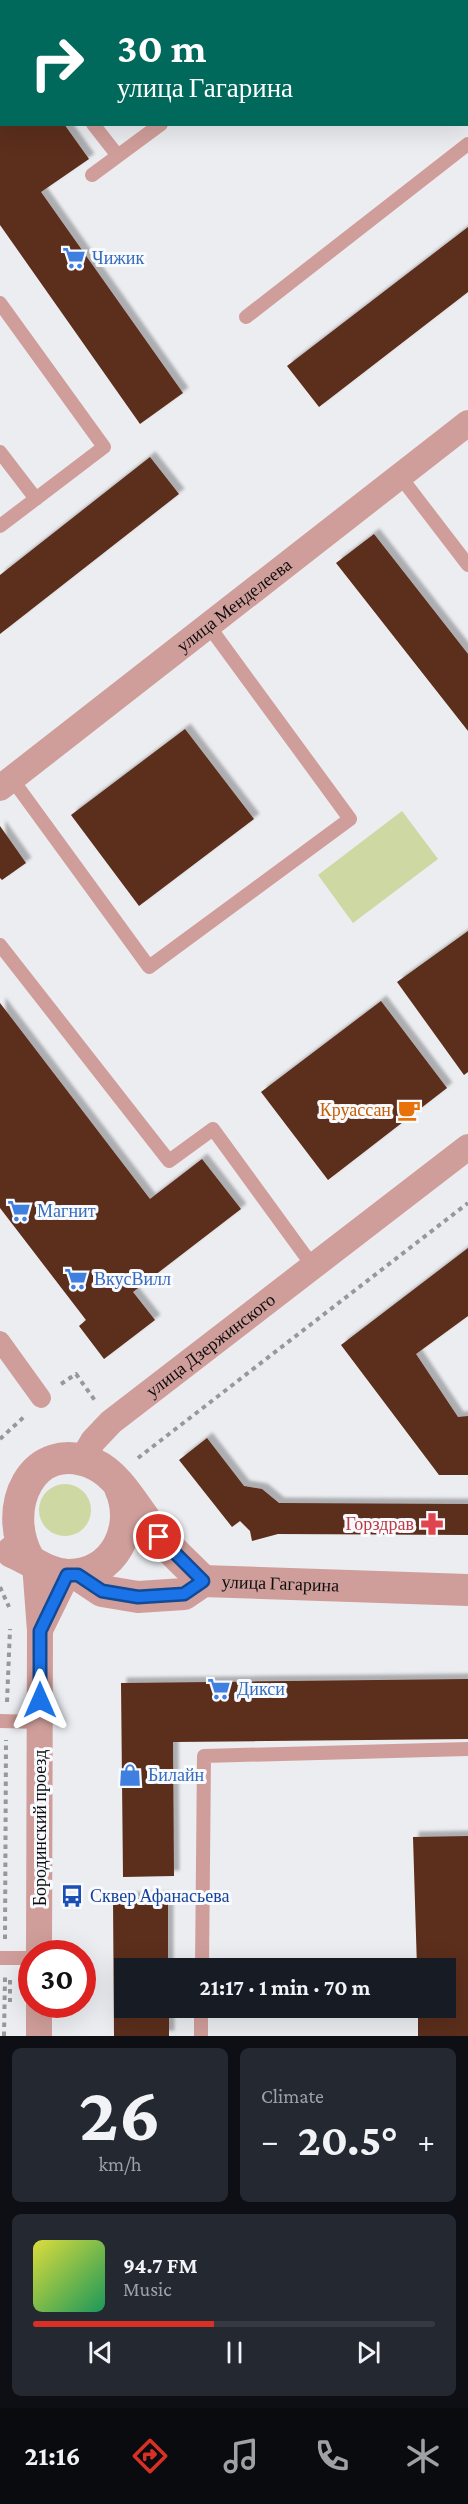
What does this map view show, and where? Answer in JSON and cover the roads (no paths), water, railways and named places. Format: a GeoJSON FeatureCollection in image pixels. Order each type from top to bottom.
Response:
{"type":"FeatureCollection","features":[{"type":"Feature","properties":{"kind":"street","name":"улица Менделеева"},"geometry":{"type":"LineString","coordinates":[[6,783],[468,423]]}},
{"type":"Feature","properties":{"kind":"street","name":"улица Дзержинского"},"geometry":{"type":"LineString","coordinates":[[82,1460],[93,1441],[111,1422],[468,1147]]}},
{"type":"Feature","properties":{"kind":"street"},"geometry":{"type":"LineString","coordinates":[[0,1341],[41,1398]]}},
{"type":"Feature","properties":{"kind":"street"},"geometry":{"type":"LineString","coordinates":[[32,1562],[20,1548],[11,1521],[12,1488],[44,1464],[70,1458],[96,1465],[118,1485],[159,1537],[203,1581]]}},
{"type":"Feature","properties":{"kind":"street"},"geometry":{"type":"LineString","coordinates":[[72,1575],[102,1565],[122,1542],[127,1514],[124,1498],[118,1485]]}},
{"type":"Feature","properties":{"kind":"street","name":"улица Гагарина"},"geometry":{"type":"LineString","coordinates":[[0,1548],[51,1572],[72,1575],[102,1591],[138,1597],[184,1594],[203,1581],[468,1590]]}},
{"type":"Feature","properties":{"kind":"street","name":"Бородинский проезд"},"geometry":{"type":"LineString","coordinates":[[32,1562],[40,1631],[39,1940]]}},
{"type":"Feature","properties":{"kind":"street","name":"Бородинский проезд"},"geometry":{"type":"LineString","coordinates":[[40,1631],[72,1575]]}},
{"type":"Feature","properties":{"kind":"street"},"geometry":{"type":"LineString","coordinates":[[39,2018],[39,2036]]}},
{"type":"Feature","properties":{"kind":"lane"},"geometry":{"type":"LineString","coordinates":[[95,126],[118,156]]}},
{"type":"Feature","properties":{"kind":"lane"},"geometry":{"type":"LineString","coordinates":[[92,175],[158,126]]}},
{"type":"Feature","properties":{"kind":"lane"},"geometry":{"type":"LineString","coordinates":[[246,317],[468,144]]}},
{"type":"Feature","properties":{"kind":"lane"},"geometry":{"type":"LineString","coordinates":[[0,303],[104,447],[0,526]]}},
{"type":"Feature","properties":{"kind":"lane"},"geometry":{"type":"LineString","coordinates":[[0,452],[36,499]]}},
{"type":"Feature","properties":{"kind":"lane"},"geometry":{"type":"LineString","coordinates":[[399,475],[468,565]]}},
{"type":"Feature","properties":{"kind":"lane"},"geometry":{"type":"LineString","coordinates":[[6,783],[149,967],[350,819],[208,625]]}},
{"type":"Feature","properties":{"kind":"lane"},"geometry":{"type":"LineString","coordinates":[[0,945],[169,1161],[213,1129],[312,1265]]}},
{"type":"Feature","properties":{"kind":"lane"},"geometry":{"type":"LineString","coordinates":[[3,1721],[41,1722]]}},
{"type":"Feature","properties":{"kind":"lane"},"geometry":{"type":"LineString","coordinates":[[202,1958],[204,1756],[468,1749]]}},
{"type":"Feature","properties":{"kind":"lane"},"geometry":{"type":"LineString","coordinates":[[2,1958],[18,1958]]}},
{"type":"Feature","properties":{"kind":"lane"},"geometry":{"type":"LineString","coordinates":[[201,2018],[201,2036]]}},
{"type":"Feature","properties":{"kind":"place","name":"Чижик"},"geometry":{"type":"Point","coordinates":[74,258]}},
{"type":"Feature","properties":{"kind":"place","name":"Круассан"},"geometry":{"type":"Point","coordinates":[409,1110]}},
{"type":"Feature","properties":{"kind":"place","name":"Магнит"},"geometry":{"type":"Point","coordinates":[19,1211]}},
{"type":"Feature","properties":{"kind":"place","name":"ВкусВилл"},"geometry":{"type":"Point","coordinates":[76,1279]}},
{"type":"Feature","properties":{"kind":"place","name":"Горздрав"},"geometry":{"type":"Point","coordinates":[432,1524]}},
{"type":"Feature","properties":{"kind":"place","name":"Дикси"},"geometry":{"type":"Point","coordinates":[219,1689]}},
{"type":"Feature","properties":{"kind":"place","name":"Билайн"},"geometry":{"type":"Point","coordinates":[130,1775]}},
{"type":"Feature","properties":{"kind":"place","name":"Сквер Афанасьева"},"geometry":{"type":"Point","coordinates":[72,1896]}}]}
